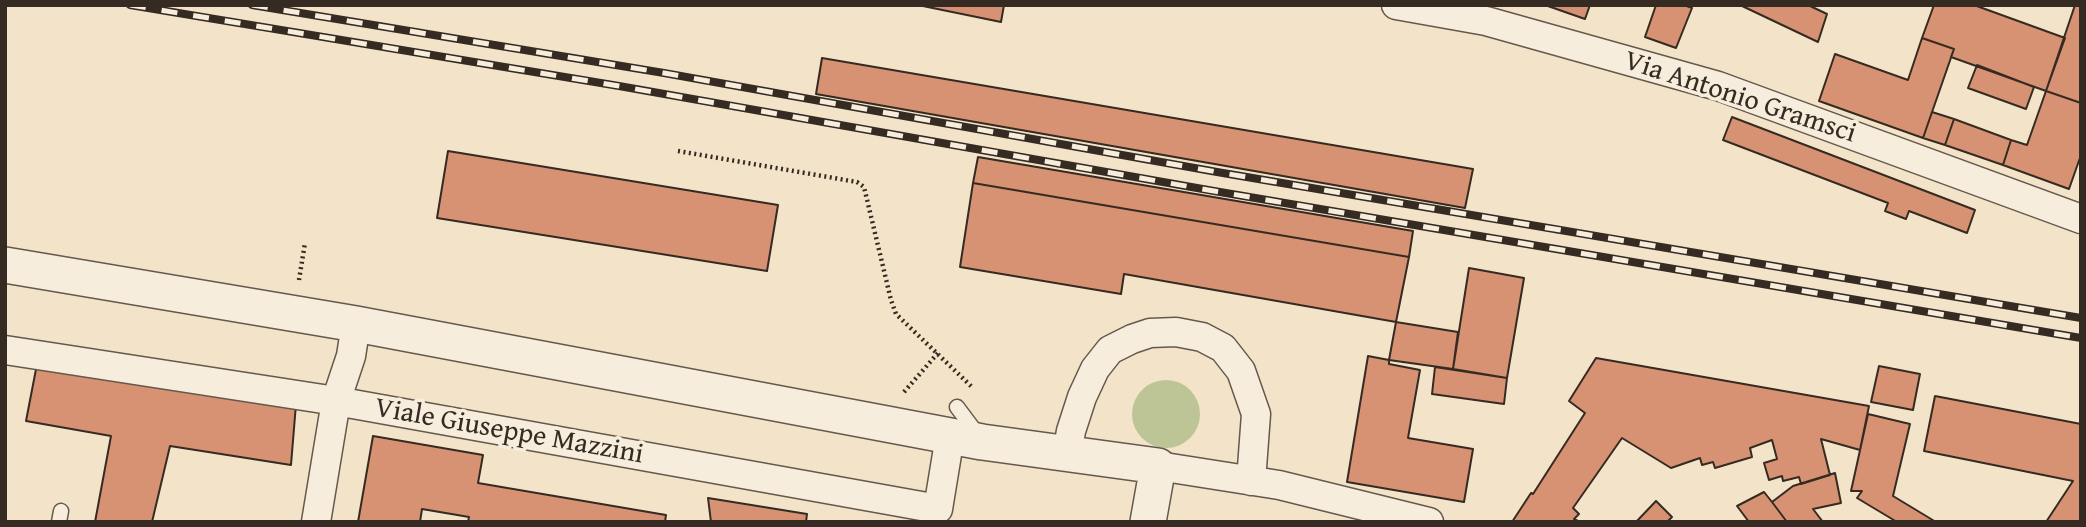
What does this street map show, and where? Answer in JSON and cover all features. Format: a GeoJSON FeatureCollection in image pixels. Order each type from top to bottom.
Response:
{"type":"FeatureCollection","features":[{"type":"Feature","properties":{"kind":"street","name":"Via Antonio Gramsci"},"geometry":{"type":"LineString","coordinates":[[1396,5],[1492,13],[1718,86],[2080,215]]}},
{"type":"Feature","properties":{"kind":"street"},"geometry":{"type":"LineString","coordinates":[[5,265],[963,428],[1021,447],[1251,481],[1429,522]]}},
{"type":"Feature","properties":{"kind":"street"},"geometry":{"type":"LineString","coordinates":[[316,522],[336,401],[351,356],[356,324]]}},
{"type":"Feature","properties":{"kind":"street"},"geometry":{"type":"LineString","coordinates":[[1068,454],[1071,430],[1082,397],[1095,369],[1110,350],[1150,333],[1176,332],[1202,337],[1223,348],[1241,371],[1256,414],[1251,481]]}},
{"type":"Feature","properties":{"kind":"street","name":"Viale Giuseppe Mazzini"},"geometry":{"type":"LineString","coordinates":[[5,350],[336,401],[939,509],[963,428]]}},
{"type":"Feature","properties":{"kind":"street"},"geometry":{"type":"LineString","coordinates":[[1148,522],[1158,466]]}},
{"type":"Feature","properties":{"kind":"path"},"geometry":{"type":"LineString","coordinates":[[678,151],[857,182],[864,187],[896,314],[977,392]]}},
{"type":"Feature","properties":{"kind":"green space"},"geometry":{"type":"Polygon","coordinates":[[[1159,380],[1173,380],[1185,385],[1195,395],[1200,414],[1195,433],[1185,443],[1173,448],[1159,448],[1147,443],[1137,433],[1132,421],[1132,407],[1137,395],[1147,385],[1159,380]]]}},
{"type":"Feature","properties":{"kind":"building"},"geometry":{"type":"Polygon","coordinates":[[[918,5],[1004,5],[1001,22],[918,5]]]}},
{"type":"Feature","properties":{"kind":"building"},"geometry":{"type":"Polygon","coordinates":[[[1545,5],[1590,5],[1585,19],[1545,5]]]}},
{"type":"Feature","properties":{"kind":"building"},"geometry":{"type":"Polygon","coordinates":[[[1656,5],[1684,5],[1692,8],[1676,48],[1645,37],[1656,5]]]}},
{"type":"Feature","properties":{"kind":"building"},"geometry":{"type":"Polygon","coordinates":[[[1740,5],[1808,5],[1827,14],[1818,42],[1740,5]]]}},
{"type":"Feature","properties":{"kind":"building"},"geometry":{"type":"Polygon","coordinates":[[[1934,5],[1974,5],[2065,38],[2046,91],[1951,57],[1954,49],[1922,38],[1934,5]]]}},
{"type":"Feature","properties":{"kind":"building"},"geometry":{"type":"Polygon","coordinates":[[[2075,5],[2081,5],[2081,103],[2046,91],[2075,5]]]}},
{"type":"Feature","properties":{"kind":"building"},"geometry":{"type":"Polygon","coordinates":[[[1922,38],[1954,49],[1923,138],[1819,101],[1835,54],[1908,80],[1922,38]]]}},
{"type":"Feature","properties":{"kind":"building"},"geometry":{"type":"Polygon","coordinates":[[[822,58],[1473,169],[1465,208],[816,94],[822,58]]]}},
{"type":"Feature","properties":{"kind":"building"},"geometry":{"type":"Polygon","coordinates":[[[1977,65],[2034,87],[2026,109],[1968,88],[1977,65]]]}},
{"type":"Feature","properties":{"kind":"building"},"geometry":{"type":"Polygon","coordinates":[[[2046,91],[2081,103],[2081,155],[2069,189],[2003,165],[2011,140],[2027,145],[2046,91]]]}},
{"type":"Feature","properties":{"kind":"building"},"geometry":{"type":"Polygon","coordinates":[[[1932,112],[1954,119],[1945,145],[1923,138],[1932,112]]]}},
{"type":"Feature","properties":{"kind":"building"},"geometry":{"type":"Polygon","coordinates":[[[1732,117],[1975,210],[1967,233],[1909,211],[1906,219],[1885,211],[1888,203],[1723,140],[1732,117]]]}},
{"type":"Feature","properties":{"kind":"building"},"geometry":{"type":"Polygon","coordinates":[[[1954,119],[2011,140],[2003,165],[1945,145],[1954,119]]]}},
{"type":"Feature","properties":{"kind":"building"},"geometry":{"type":"Polygon","coordinates":[[[448,151],[778,205],[767,271],[437,218],[448,151]]]}},
{"type":"Feature","properties":{"kind":"building"},"geometry":{"type":"Polygon","coordinates":[[[978,157],[1413,231],[1409,257],[973,183],[978,157]]]}},
{"type":"Feature","properties":{"kind":"building"},"geometry":{"type":"Polygon","coordinates":[[[973,183],[1409,257],[1396,322],[1124,274],[1121,294],[960,267],[973,183]]]}},
{"type":"Feature","properties":{"kind":"building"},"geometry":{"type":"Polygon","coordinates":[[[1469,268],[1524,278],[1507,378],[1453,369],[1469,268]]]}},
{"type":"Feature","properties":{"kind":"building"},"geometry":{"type":"Polygon","coordinates":[[[1396,322],[1458,332],[1453,369],[1389,360],[1396,322]]]}},
{"type":"Feature","properties":{"kind":"building"},"geometry":{"type":"Polygon","coordinates":[[[1368,356],[1389,360],[1389,364],[1420,370],[1408,438],[1473,449],[1464,502],[1347,482],[1368,356]]]}},
{"type":"Feature","properties":{"kind":"building"},"geometry":{"type":"Polygon","coordinates":[[[1596,358],[1869,406],[1860,450],[1821,439],[1830,475],[1801,484],[1799,477],[1783,481],[1782,476],[1769,480],[1764,463],[1777,459],[1772,440],[1750,448],[1752,457],[1715,468],[1713,462],[1702,465],[1700,458],[1671,468],[1622,438],[1573,508],[1579,514],[1574,519],[1580,522],[1512,522],[1585,413],[1569,401],[1596,358]]]}},
{"type":"Feature","properties":{"kind":"building"},"geometry":{"type":"Polygon","coordinates":[[[37,364],[296,404],[291,465],[170,446],[152,522],[95,522],[111,436],[26,421],[37,364]]]}},
{"type":"Feature","properties":{"kind":"building"},"geometry":{"type":"Polygon","coordinates":[[[1879,366],[1920,374],[1913,410],[1871,402],[1879,366]]]}},
{"type":"Feature","properties":{"kind":"building"},"geometry":{"type":"Polygon","coordinates":[[[1435,367],[1507,378],[1504,404],[1432,394],[1435,367]]]}},
{"type":"Feature","properties":{"kind":"building"},"geometry":{"type":"Polygon","coordinates":[[[1935,396],[2081,424],[2081,522],[2046,522],[2073,481],[1924,451],[1935,396]]]}},
{"type":"Feature","properties":{"kind":"building"},"geometry":{"type":"Polygon","coordinates":[[[1868,414],[1910,424],[1893,496],[1936,522],[1897,522],[1857,498],[1862,491],[1851,491],[1868,414]]]}},
{"type":"Feature","properties":{"kind":"building"},"geometry":{"type":"Polygon","coordinates":[[[373,436],[483,455],[478,483],[666,515],[665,522],[468,522],[469,517],[422,509],[420,522],[358,522],[373,436]]]}},
{"type":"Feature","properties":{"kind":"building"},"geometry":{"type":"Polygon","coordinates":[[[1835,473],[1841,503],[1813,509],[1823,522],[1787,522],[1772,502],[1793,486],[1835,473]]]}},
{"type":"Feature","properties":{"kind":"building"},"geometry":{"type":"Polygon","coordinates":[[[1764,492],[1787,522],[1749,522],[1737,506],[1764,492]]]}},
{"type":"Feature","properties":{"kind":"building"},"geometry":{"type":"Polygon","coordinates":[[[708,498],[807,514],[806,522],[711,522],[708,498]]]}},
{"type":"Feature","properties":{"kind":"building"},"geometry":{"type":"Polygon","coordinates":[[[1656,501],[1672,517],[1667,522],[1636,522],[1656,501]]]}},
{"type":"Feature","properties":{"kind":"railway"},"geometry":{"type":"LineString","coordinates":[[130,5],[619,86],[1214,191],[2081,338]]}},
{"type":"Feature","properties":{"kind":"railway"},"geometry":{"type":"LineString","coordinates":[[252,5],[664,73],[1217,172],[2081,318]]}}]}
